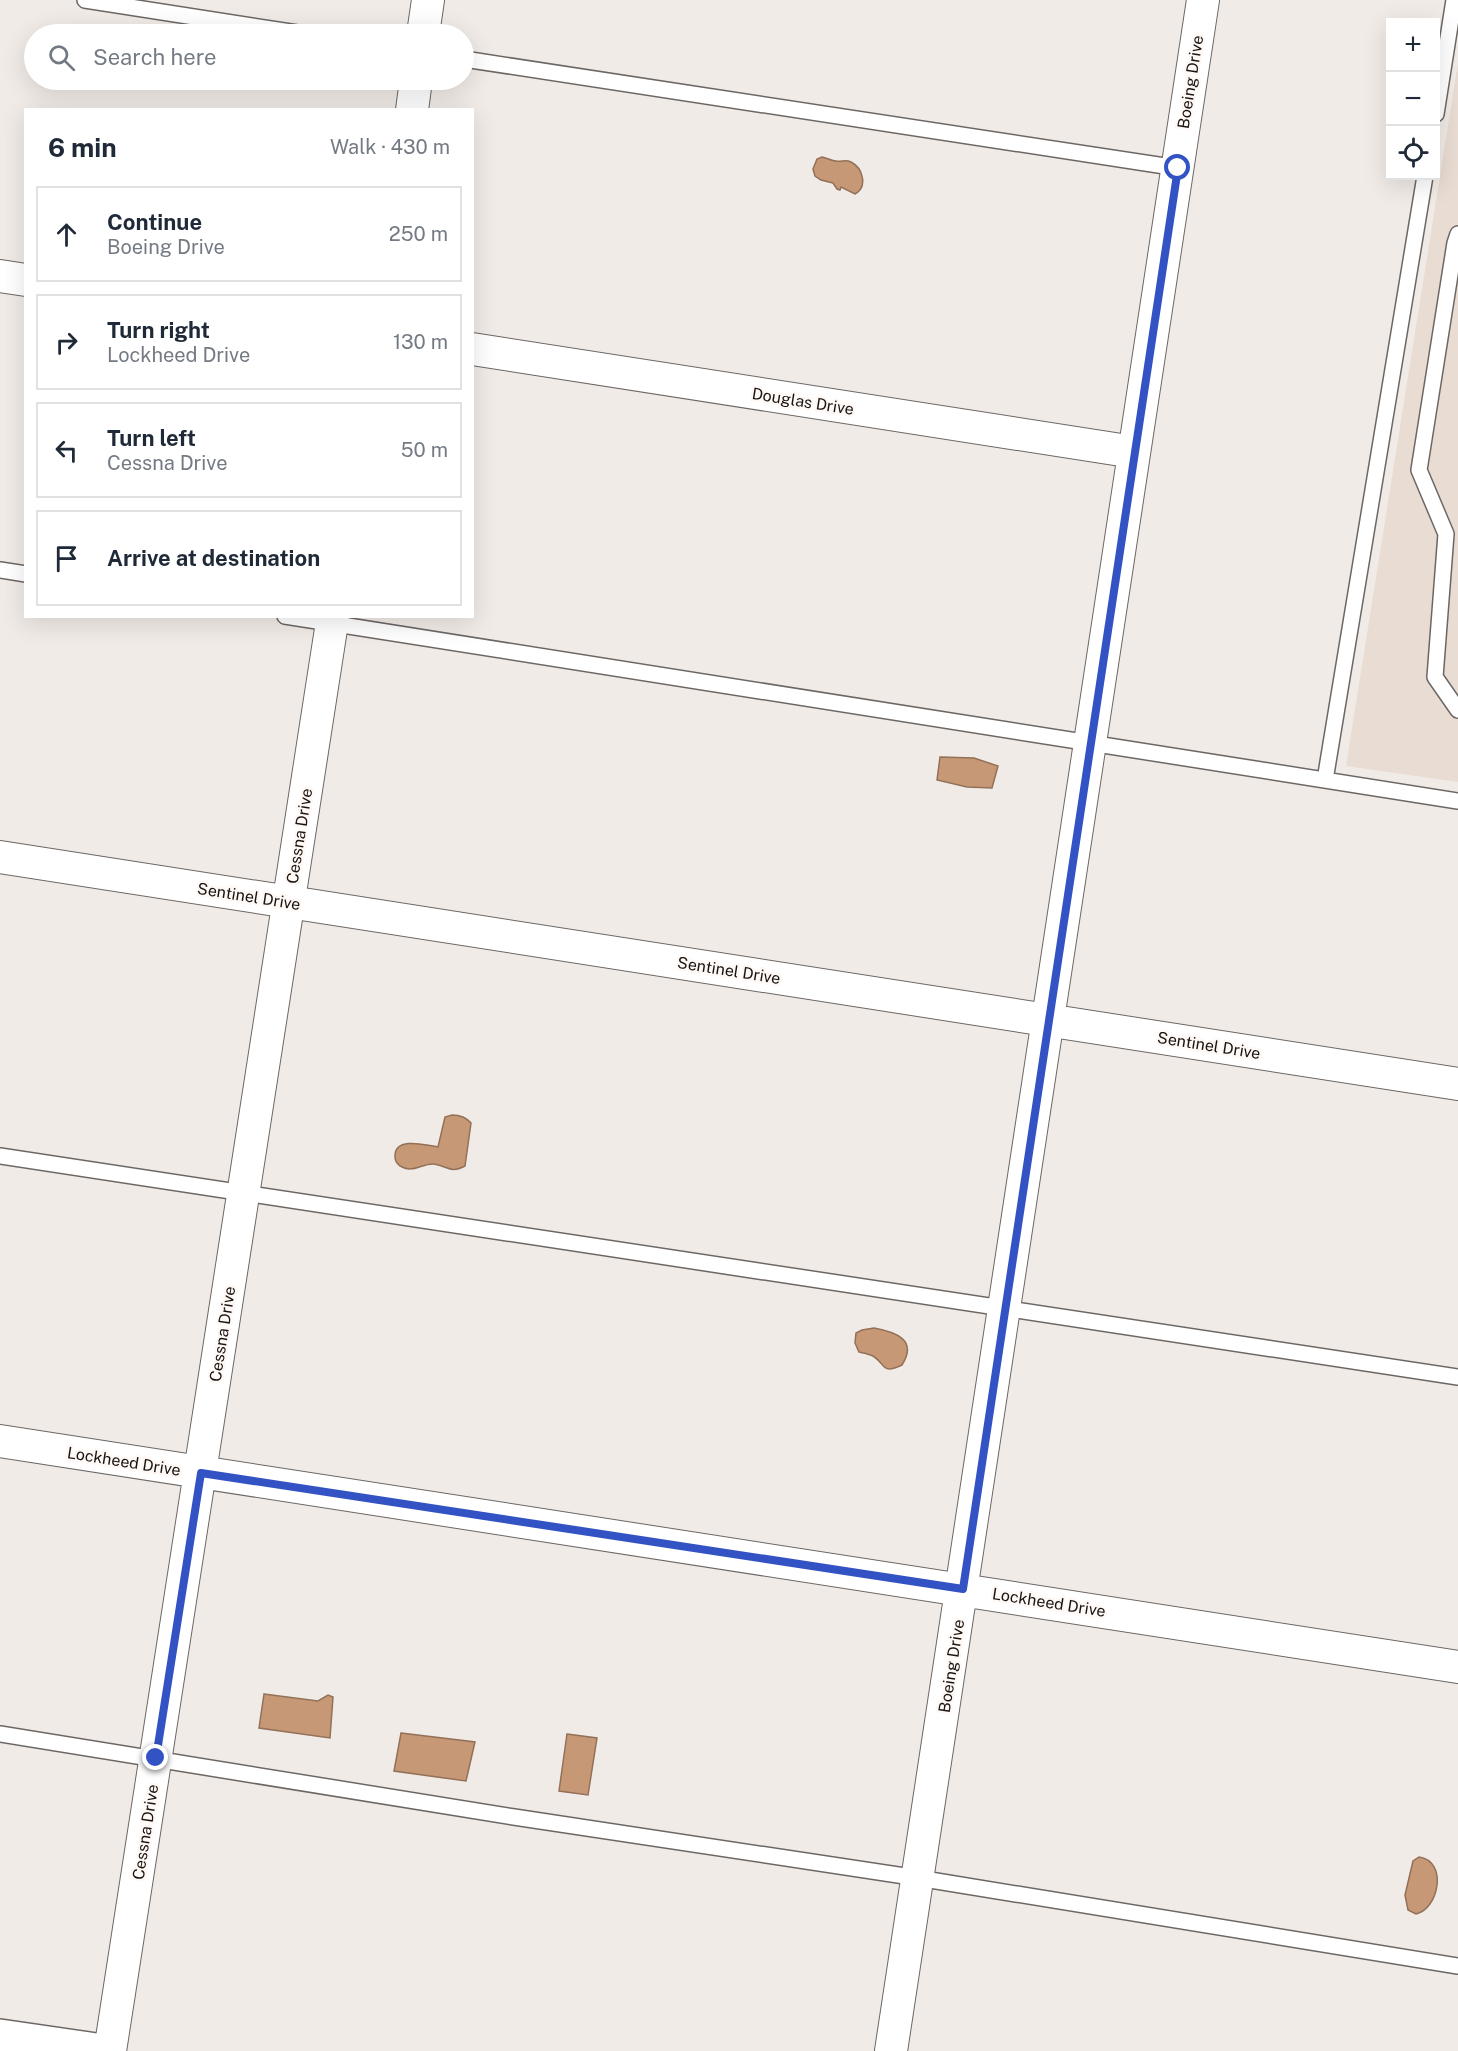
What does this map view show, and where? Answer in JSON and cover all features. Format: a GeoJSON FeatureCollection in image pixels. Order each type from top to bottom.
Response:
{"type":"FeatureCollection","features":[{"type":"Feature","properties":{"kind":"main road"},"geometry":{"type":"LineString","coordinates":[[0,2036],[104,2051]]}},
{"type":"Feature","properties":{"kind":"street"},"geometry":{"type":"LineString","coordinates":[[424,24],[428,0]]}},
{"type":"Feature","properties":{"kind":"street","name":"Boeing Drive"},"geometry":{"type":"LineString","coordinates":[[891,2051],[1203,0]]}},
{"type":"Feature","properties":{"kind":"street"},"geometry":{"type":"LineString","coordinates":[[412,108],[415,90]]}},
{"type":"Feature","properties":{"kind":"street"},"geometry":{"type":"LineString","coordinates":[[0,276],[24,280]]}},
{"type":"Feature","properties":{"kind":"street","name":"Douglas Drive"},"geometry":{"type":"LineString","coordinates":[[474,350],[1134,452]]}},
{"type":"Feature","properties":{"kind":"street","name":"Cessna Drive"},"geometry":{"type":"LineString","coordinates":[[110,2051],[332,620]]}},
{"type":"Feature","properties":{"kind":"street","name":"Sentinel Drive"},"geometry":{"type":"LineString","coordinates":[[0,857],[1458,1084]]}},
{"type":"Feature","properties":{"kind":"street","name":"Lockheed Drive"},"geometry":{"type":"LineString","coordinates":[[0,1441],[1458,1666]]}},
{"type":"Feature","properties":{"kind":"lane"},"geometry":{"type":"LineString","coordinates":[[85,0],[240,24]]}},
{"type":"Feature","properties":{"kind":"lane"},"geometry":{"type":"LineString","coordinates":[[1440,89],[1454,0]]}},
{"type":"Feature","properties":{"kind":"lane"},"geometry":{"type":"LineString","coordinates":[[474,61],[1178,168]]}},
{"type":"Feature","properties":{"kind":"lane"},"geometry":{"type":"LineString","coordinates":[[1325,780],[1424,180]]}},
{"type":"Feature","properties":{"kind":"lane"},"geometry":{"type":"LineString","coordinates":[[1458,234],[1419,470],[1446,534],[1435,677],[1458,710]]}},
{"type":"Feature","properties":{"kind":"lane"},"geometry":{"type":"LineString","coordinates":[[0,570],[24,574]]}},
{"type":"Feature","properties":{"kind":"lane"},"geometry":{"type":"LineString","coordinates":[[308,618],[1458,801]]}},
{"type":"Feature","properties":{"kind":"lane"},"geometry":{"type":"LineString","coordinates":[[0,1156],[1458,1377]]}},
{"type":"Feature","properties":{"kind":"lane"},"geometry":{"type":"LineString","coordinates":[[0,1734],[514,1817],[918,1878],[1458,1966]]}},
{"type":"Feature","properties":{"kind":"shaded area"},"geometry":{"type":"Polygon","coordinates":[[[1458,63],[1458,782],[1346,766],[1458,63]]]}},
{"type":"Feature","properties":{"kind":"shaded area"},"geometry":{"type":"Polygon","coordinates":[[[822,157],[834,161],[849,161],[855,165],[861,173],[863,182],[859,191],[855,194],[841,187],[840,190],[837,189],[833,183],[815,176],[813,169],[817,159],[822,157]]]}},
{"type":"Feature","properties":{"kind":"shaded area"},"geometry":{"type":"Polygon","coordinates":[[[940,757],[974,758],[998,766],[992,788],[967,787],[937,780],[940,757]]]}},
{"type":"Feature","properties":{"kind":"shaded area"},"geometry":{"type":"Polygon","coordinates":[[[452,1115],[463,1117],[471,1123],[465,1166],[452,1169],[430,1164],[406,1169],[398,1164],[395,1157],[396,1150],[400,1146],[412,1143],[438,1147],[445,1117],[452,1115]]]}},
{"type":"Feature","properties":{"kind":"shaded area"},"geometry":{"type":"Polygon","coordinates":[[[874,1328],[897,1335],[906,1343],[906,1356],[902,1365],[887,1369],[873,1356],[859,1352],[855,1343],[856,1333],[874,1328]]]}},
{"type":"Feature","properties":{"kind":"shaded area"},"geometry":{"type":"Polygon","coordinates":[[[264,1694],[318,1701],[328,1695],[333,1697],[330,1738],[259,1728],[264,1694]]]}},
{"type":"Feature","properties":{"kind":"shaded area"},"geometry":{"type":"Polygon","coordinates":[[[401,1733],[475,1742],[466,1781],[394,1771],[401,1733]]]}},
{"type":"Feature","properties":{"kind":"shaded area"},"geometry":{"type":"Polygon","coordinates":[[[567,1734],[597,1738],[588,1795],[559,1791],[567,1734]]]}},
{"type":"Feature","properties":{"kind":"shaded area"},"geometry":{"type":"Polygon","coordinates":[[[1419,1857],[1428,1860],[1434,1867],[1437,1885],[1430,1904],[1416,1914],[1408,1910],[1405,1895],[1413,1861],[1419,1857]]]}},
{"type":"Feature","properties":{"kind":"route"},"geometry":{"type":"LineString","coordinates":[[156,1758],[201,1473],[963,1589],[1178,168]]}}]}
